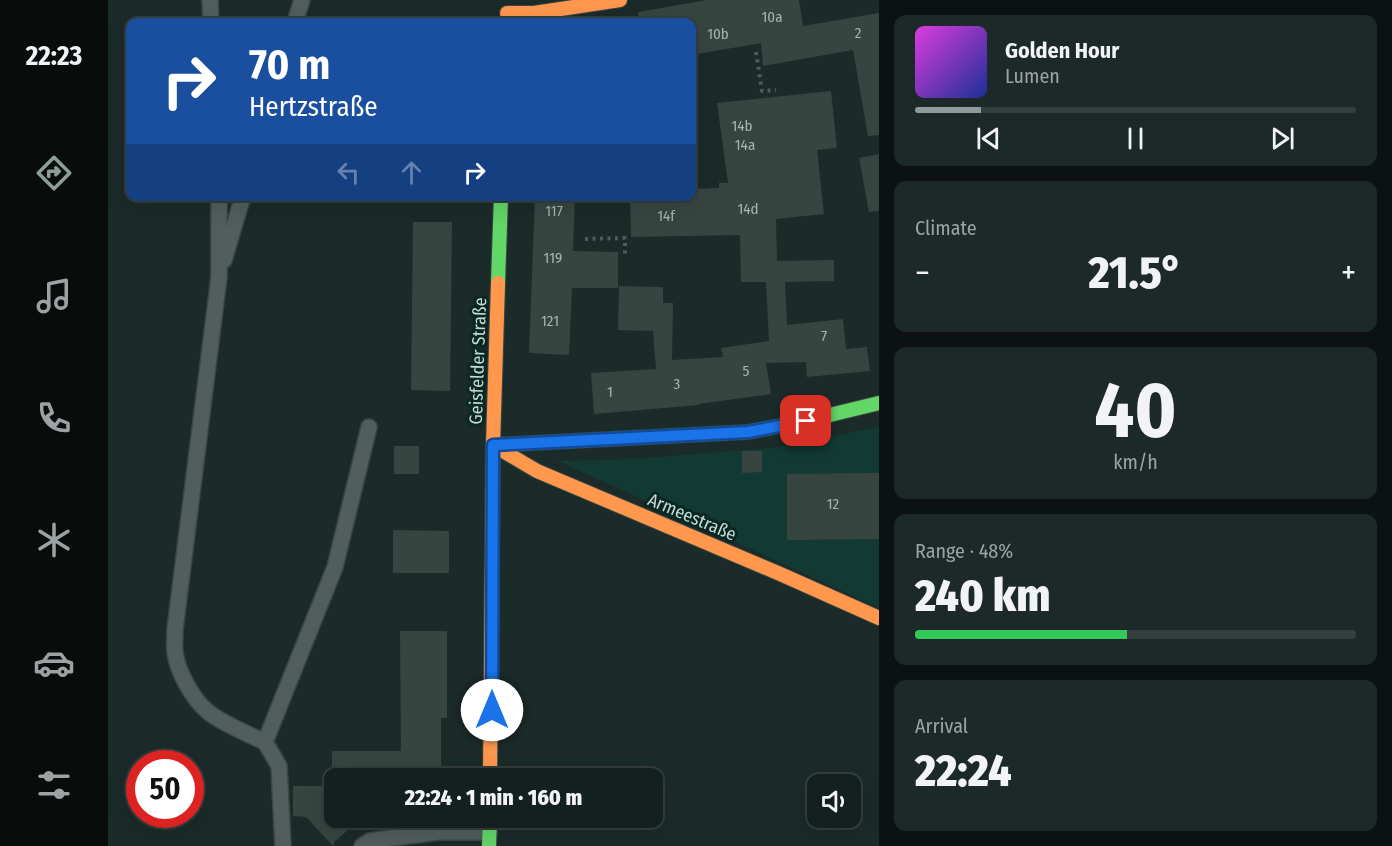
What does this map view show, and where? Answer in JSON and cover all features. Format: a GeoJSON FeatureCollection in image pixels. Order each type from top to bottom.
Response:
{"type":"FeatureCollection","features":[{"type":"Feature","properties":{"kind":"street"},"geometry":{"type":"LineString","coordinates":[[507,12],[534,13],[620,0]]}},
{"type":"Feature","properties":{"kind":"street","name":"Geisfelder Straße"},"geometry":{"type":"LineString","coordinates":[[490,768],[493,445],[501,201]]}},
{"type":"Feature","properties":{"kind":"street"},"geometry":{"type":"LineString","coordinates":[[493,445],[748,432],[806,421],[879,402]]}},
{"type":"Feature","properties":{"kind":"street","name":"Armeestraße"},"geometry":{"type":"LineString","coordinates":[[493,445],[537,471],[879,618]]}},
{"type":"Feature","properties":{"kind":"lane"},"geometry":{"type":"LineString","coordinates":[[210,0],[212,18]]}},
{"type":"Feature","properties":{"kind":"lane"},"geometry":{"type":"LineString","coordinates":[[296,18],[302,0]]}},
{"type":"Feature","properties":{"kind":"lane"},"geometry":{"type":"LineString","coordinates":[[219,201],[219,277],[175,629],[175,653],[180,673],[207,711],[265,742],[279,766],[283,846]]}},
{"type":"Feature","properties":{"kind":"lane"},"geometry":{"type":"LineString","coordinates":[[219,277],[242,201]]}},
{"type":"Feature","properties":{"kind":"lane"},"geometry":{"type":"LineString","coordinates":[[265,742],[335,567],[369,427]]}},
{"type":"Feature","properties":{"kind":"lane"},"geometry":{"type":"LineString","coordinates":[[362,846],[369,841],[438,832],[490,832]]}},
{"type":"Feature","properties":{"kind":"path"},"geometry":{"type":"LineString","coordinates":[[756,52],[762,91],[776,90]]}},
{"type":"Feature","properties":{"kind":"path"},"geometry":{"type":"LineString","coordinates":[[585,239],[625,238],[625,254]]}},
{"type":"Feature","properties":{"kind":"shaded area"},"geometry":{"type":"Polygon","coordinates":[[[879,427],[879,608],[558,461],[633,459],[771,448],[879,427]]]}},
{"type":"Feature","properties":{"kind":"building"},"geometry":{"type":"Polygon","coordinates":[[[707,0],[799,0],[803,26],[879,13],[879,135],[868,136],[853,50],[763,66],[761,43],[696,54],[696,18],[639,18],[638,12],[707,0]]]}},
{"type":"Feature","properties":{"kind":"building"},"geometry":{"type":"Polygon","coordinates":[[[831,91],[837,148],[817,150],[824,214],[776,219],[777,261],[834,260],[834,281],[785,282],[787,325],[843,319],[846,349],[867,347],[870,371],[807,377],[806,362],[766,363],[771,394],[699,405],[594,414],[591,373],[656,369],[653,331],[618,330],[619,286],[663,287],[663,303],[673,303],[672,360],[723,357],[721,348],[769,341],[766,282],[741,282],[740,235],[631,237],[630,201],[696,201],[696,189],[719,188],[719,183],[728,183],[717,103],[831,91]]]}},
{"type":"Feature","properties":{"kind":"building"},"geometry":{"type":"Polygon","coordinates":[[[879,154],[879,211],[869,212],[859,158],[879,154]]]}},
{"type":"Feature","properties":{"kind":"building"},"geometry":{"type":"Polygon","coordinates":[[[535,201],[575,201],[573,251],[618,252],[618,288],[572,288],[569,355],[529,353],[535,201]]]}},
{"type":"Feature","properties":{"kind":"building"},"geometry":{"type":"Polygon","coordinates":[[[413,222],[452,222],[450,391],[411,390],[413,222]]]}},
{"type":"Feature","properties":{"kind":"building"},"geometry":{"type":"Polygon","coordinates":[[[394,446],[419,446],[419,474],[394,474],[394,446]]]}},
{"type":"Feature","properties":{"kind":"building"},"geometry":{"type":"Polygon","coordinates":[[[742,451],[762,451],[762,472],[742,473],[742,451]]]}},
{"type":"Feature","properties":{"kind":"building"},"geometry":{"type":"Polygon","coordinates":[[[879,473],[879,539],[787,540],[787,474],[879,473]]]}},
{"type":"Feature","properties":{"kind":"building"},"geometry":{"type":"Polygon","coordinates":[[[393,530],[449,531],[449,573],[393,573],[393,530]]]}},
{"type":"Feature","properties":{"kind":"building"},"geometry":{"type":"Polygon","coordinates":[[[400,631],[447,631],[447,718],[441,718],[441,768],[332,768],[332,751],[401,751],[400,631]]]}},
{"type":"Feature","properties":{"kind":"building"},"geometry":{"type":"Polygon","coordinates":[[[293,786],[324,786],[324,828],[350,828],[334,842],[333,846],[306,817],[293,816],[293,786]]]}},
{"type":"Feature","properties":{"kind":"traffic: fast"},"geometry":{"type":"LineString","coordinates":[[498,283],[501,201]]}},
{"type":"Feature","properties":{"kind":"traffic: fast"},"geometry":{"type":"LineString","coordinates":[[493,445],[748,432],[879,403]]}},
{"type":"Feature","properties":{"kind":"traffic: fast"},"geometry":{"type":"LineString","coordinates":[[489,846],[490,828]]}},
{"type":"Feature","properties":{"kind":"traffic: slow"},"geometry":{"type":"LineString","coordinates":[[507,13],[534,13],[620,0]]}},
{"type":"Feature","properties":{"kind":"traffic: slow"},"geometry":{"type":"LineString","coordinates":[[490,768],[493,445],[498,283]]}},
{"type":"Feature","properties":{"kind":"traffic: slow"},"geometry":{"type":"LineString","coordinates":[[493,445],[537,471],[879,618]]}},
{"type":"Feature","properties":{"kind":"route"},"geometry":{"type":"LineString","coordinates":[[492,710],[493,445],[748,432],[806,421]]}}]}
